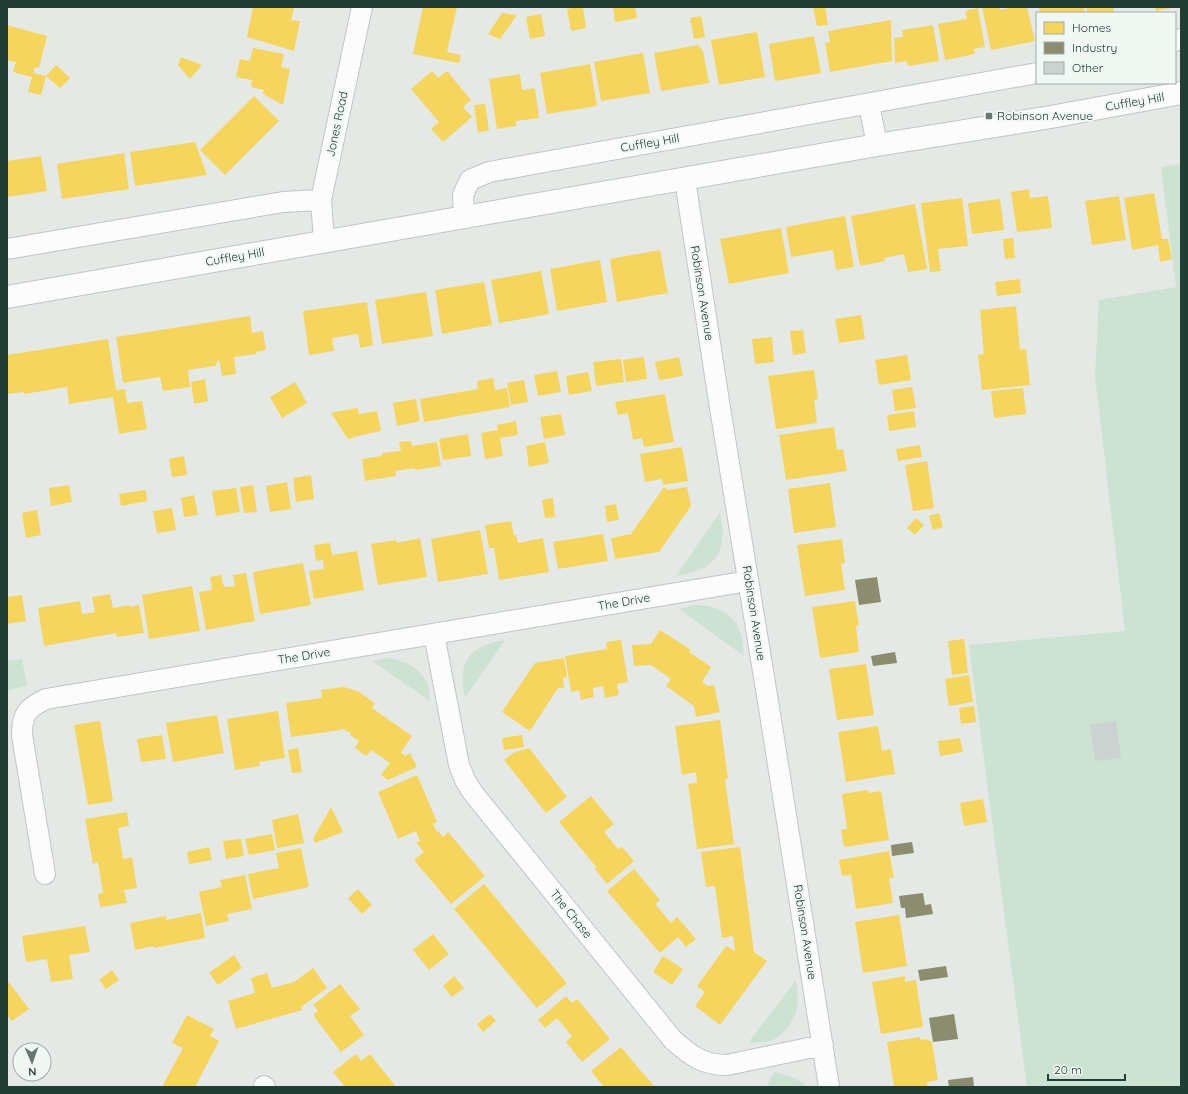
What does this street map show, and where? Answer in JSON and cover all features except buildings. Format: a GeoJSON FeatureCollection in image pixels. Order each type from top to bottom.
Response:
{"type":"FeatureCollection","features":[{"type":"Feature","properties":{"kind":"main road","name":"Cuffley Hill"},"geometry":{"type":"LineString","coordinates":[[7,297],[324,241],[685,180],[877,145],[1051,117],[1181,93]]}},
{"type":"Feature","properties":{"kind":"street","name":"Jones Road"},"geometry":{"type":"LineString","coordinates":[[324,241],[321,200],[362,7]]}},
{"type":"Feature","properties":{"kind":"street","name":"Cuffley Hill"},"geometry":{"type":"LineString","coordinates":[[464,218],[463,195],[470,180],[489,172],[1036,73]]}},
{"type":"Feature","properties":{"kind":"street"},"geometry":{"type":"LineString","coordinates":[[869,104],[877,145]]}},
{"type":"Feature","properties":{"kind":"street","name":"Robinson Avenue"},"geometry":{"type":"LineString","coordinates":[[685,180],[829,1087]]}},
{"type":"Feature","properties":{"kind":"street"},"geometry":{"type":"LineString","coordinates":[[7,249],[283,202],[321,200]]}},
{"type":"Feature","properties":{"kind":"street","name":"The Drive"},"geometry":{"type":"LineString","coordinates":[[45,874],[22,735],[22,723],[26,711],[35,704],[46,699],[748,581]]}},
{"type":"Feature","properties":{"kind":"street","name":"The Chase"},"geometry":{"type":"LineString","coordinates":[[434,634],[459,765],[465,780],[473,793],[673,1040],[688,1054],[714,1065],[727,1065],[822,1045]]}},
{"type":"Feature","properties":{"kind":"green space"},"geometry":{"type":"Polygon","coordinates":[[[1181,164],[1181,1087],[1027,1087],[969,645],[1125,631],[1095,376],[1099,300],[1176,287],[1161,167],[1181,164]]]}},
{"type":"Feature","properties":{"kind":"green space"},"geometry":{"type":"Polygon","coordinates":[[[720,512],[722,538],[716,557],[701,569],[676,576],[720,512]]]}},
{"type":"Feature","properties":{"kind":"green space"},"geometry":{"type":"Polygon","coordinates":[[[695,605],[719,609],[733,620],[740,632],[744,656],[679,609],[695,605]]]}},
{"type":"Feature","properties":{"kind":"green space"},"geometry":{"type":"Polygon","coordinates":[[[505,640],[465,698],[463,674],[468,657],[482,646],[505,640]]]}},
{"type":"Feature","properties":{"kind":"green space"},"geometry":{"type":"Polygon","coordinates":[[[391,658],[408,664],[418,670],[428,685],[430,701],[372,661],[391,658]]]}},
{"type":"Feature","properties":{"kind":"green space"},"geometry":{"type":"Polygon","coordinates":[[[22,659],[27,686],[7,690],[7,661],[22,659]]]}},
{"type":"Feature","properties":{"kind":"green space"},"geometry":{"type":"Polygon","coordinates":[[[796,980],[798,1005],[796,1013],[787,1028],[779,1036],[770,1041],[748,1043],[796,980]]]}},
{"type":"Feature","properties":{"kind":"green space"},"geometry":{"type":"Polygon","coordinates":[[[774,1072],[788,1075],[807,1087],[770,1087],[767,1085],[774,1072]]]}},
{"type":"Feature","properties":{"kind":"place","name":"Robinson Avenue"},"geometry":{"type":"Point","coordinates":[989,116]}}]}
